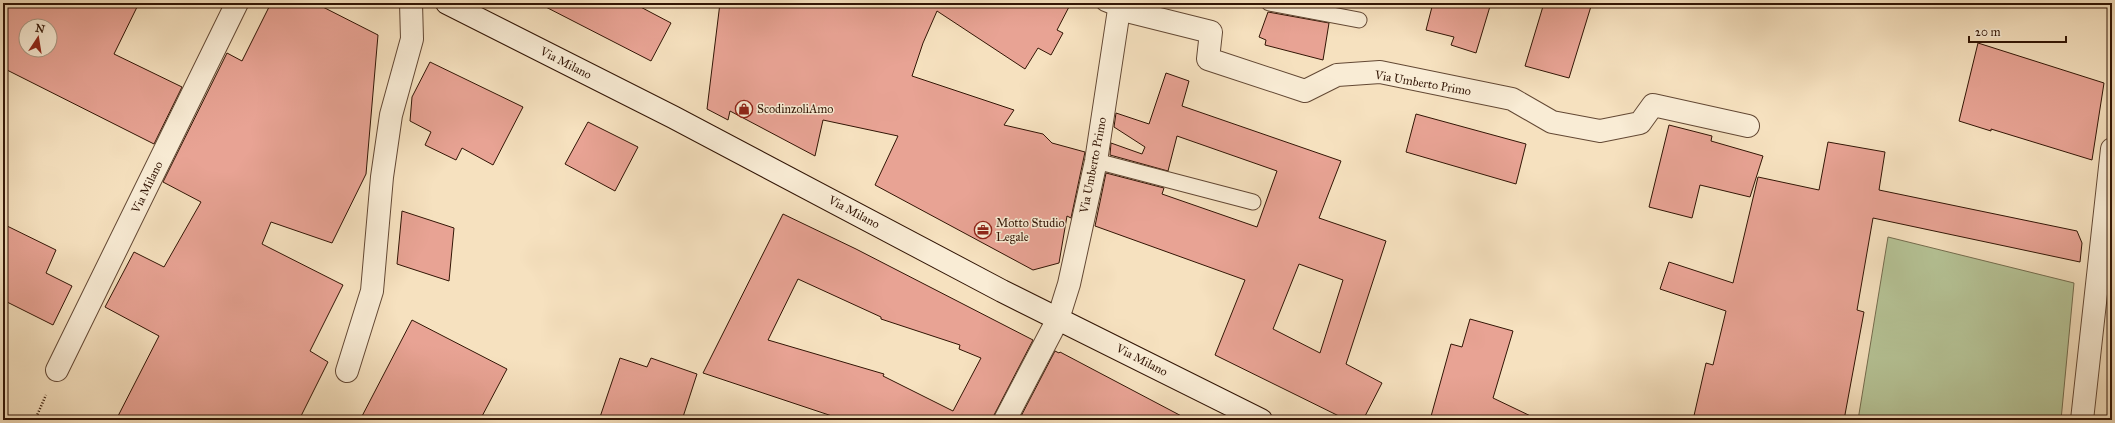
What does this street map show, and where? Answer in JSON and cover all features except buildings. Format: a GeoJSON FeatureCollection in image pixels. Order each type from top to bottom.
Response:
{"type":"FeatureCollection","features":[{"type":"Feature","properties":{"kind":"street","name":"Via Milano"},"geometry":{"type":"LineString","coordinates":[[57,370],[237,3]]}},
{"type":"Feature","properties":{"kind":"street"},"geometry":{"type":"LineString","coordinates":[[347,371],[372,291],[382,177],[391,115],[412,40],[411,3]]}},
{"type":"Feature","properties":{"kind":"street","name":"Via Milano"},"geometry":{"type":"LineString","coordinates":[[447,3],[673,117],[1058,319],[1261,420]]}},
{"type":"Feature","properties":{"kind":"street","name":"Via Umberto Primo"},"geometry":{"type":"LineString","coordinates":[[1005,420],[1058,319],[1069,284],[1096,161],[1114,5],[1211,32],[1208,59],[1305,91],[1338,75],[1380,72],[1512,99],[1552,122],[1600,131],[1640,123],[1653,104],[1748,126]]}},
{"type":"Feature","properties":{"kind":"street"},"geometry":{"type":"LineString","coordinates":[[2082,420],[2112,149]]}},
{"type":"Feature","properties":{"kind":"lane"},"geometry":{"type":"LineString","coordinates":[[1269,3],[1359,20]]}},
{"type":"Feature","properties":{"kind":"lane"},"geometry":{"type":"LineString","coordinates":[[1096,161],[1252,202]]}},
{"type":"Feature","properties":{"kind":"green space"},"geometry":{"type":"Polygon","coordinates":[[[1888,237],[2074,283],[2061,420],[1858,420],[1888,237]]]}},
{"type":"Feature","properties":{"kind":"place","name":"ScodinzoliAmo"},"geometry":{"type":"Point","coordinates":[744,109]}},
{"type":"Feature","properties":{"kind":"place","name":"Motto Studio Legale"},"geometry":{"type":"Point","coordinates":[983,230]}}]}
